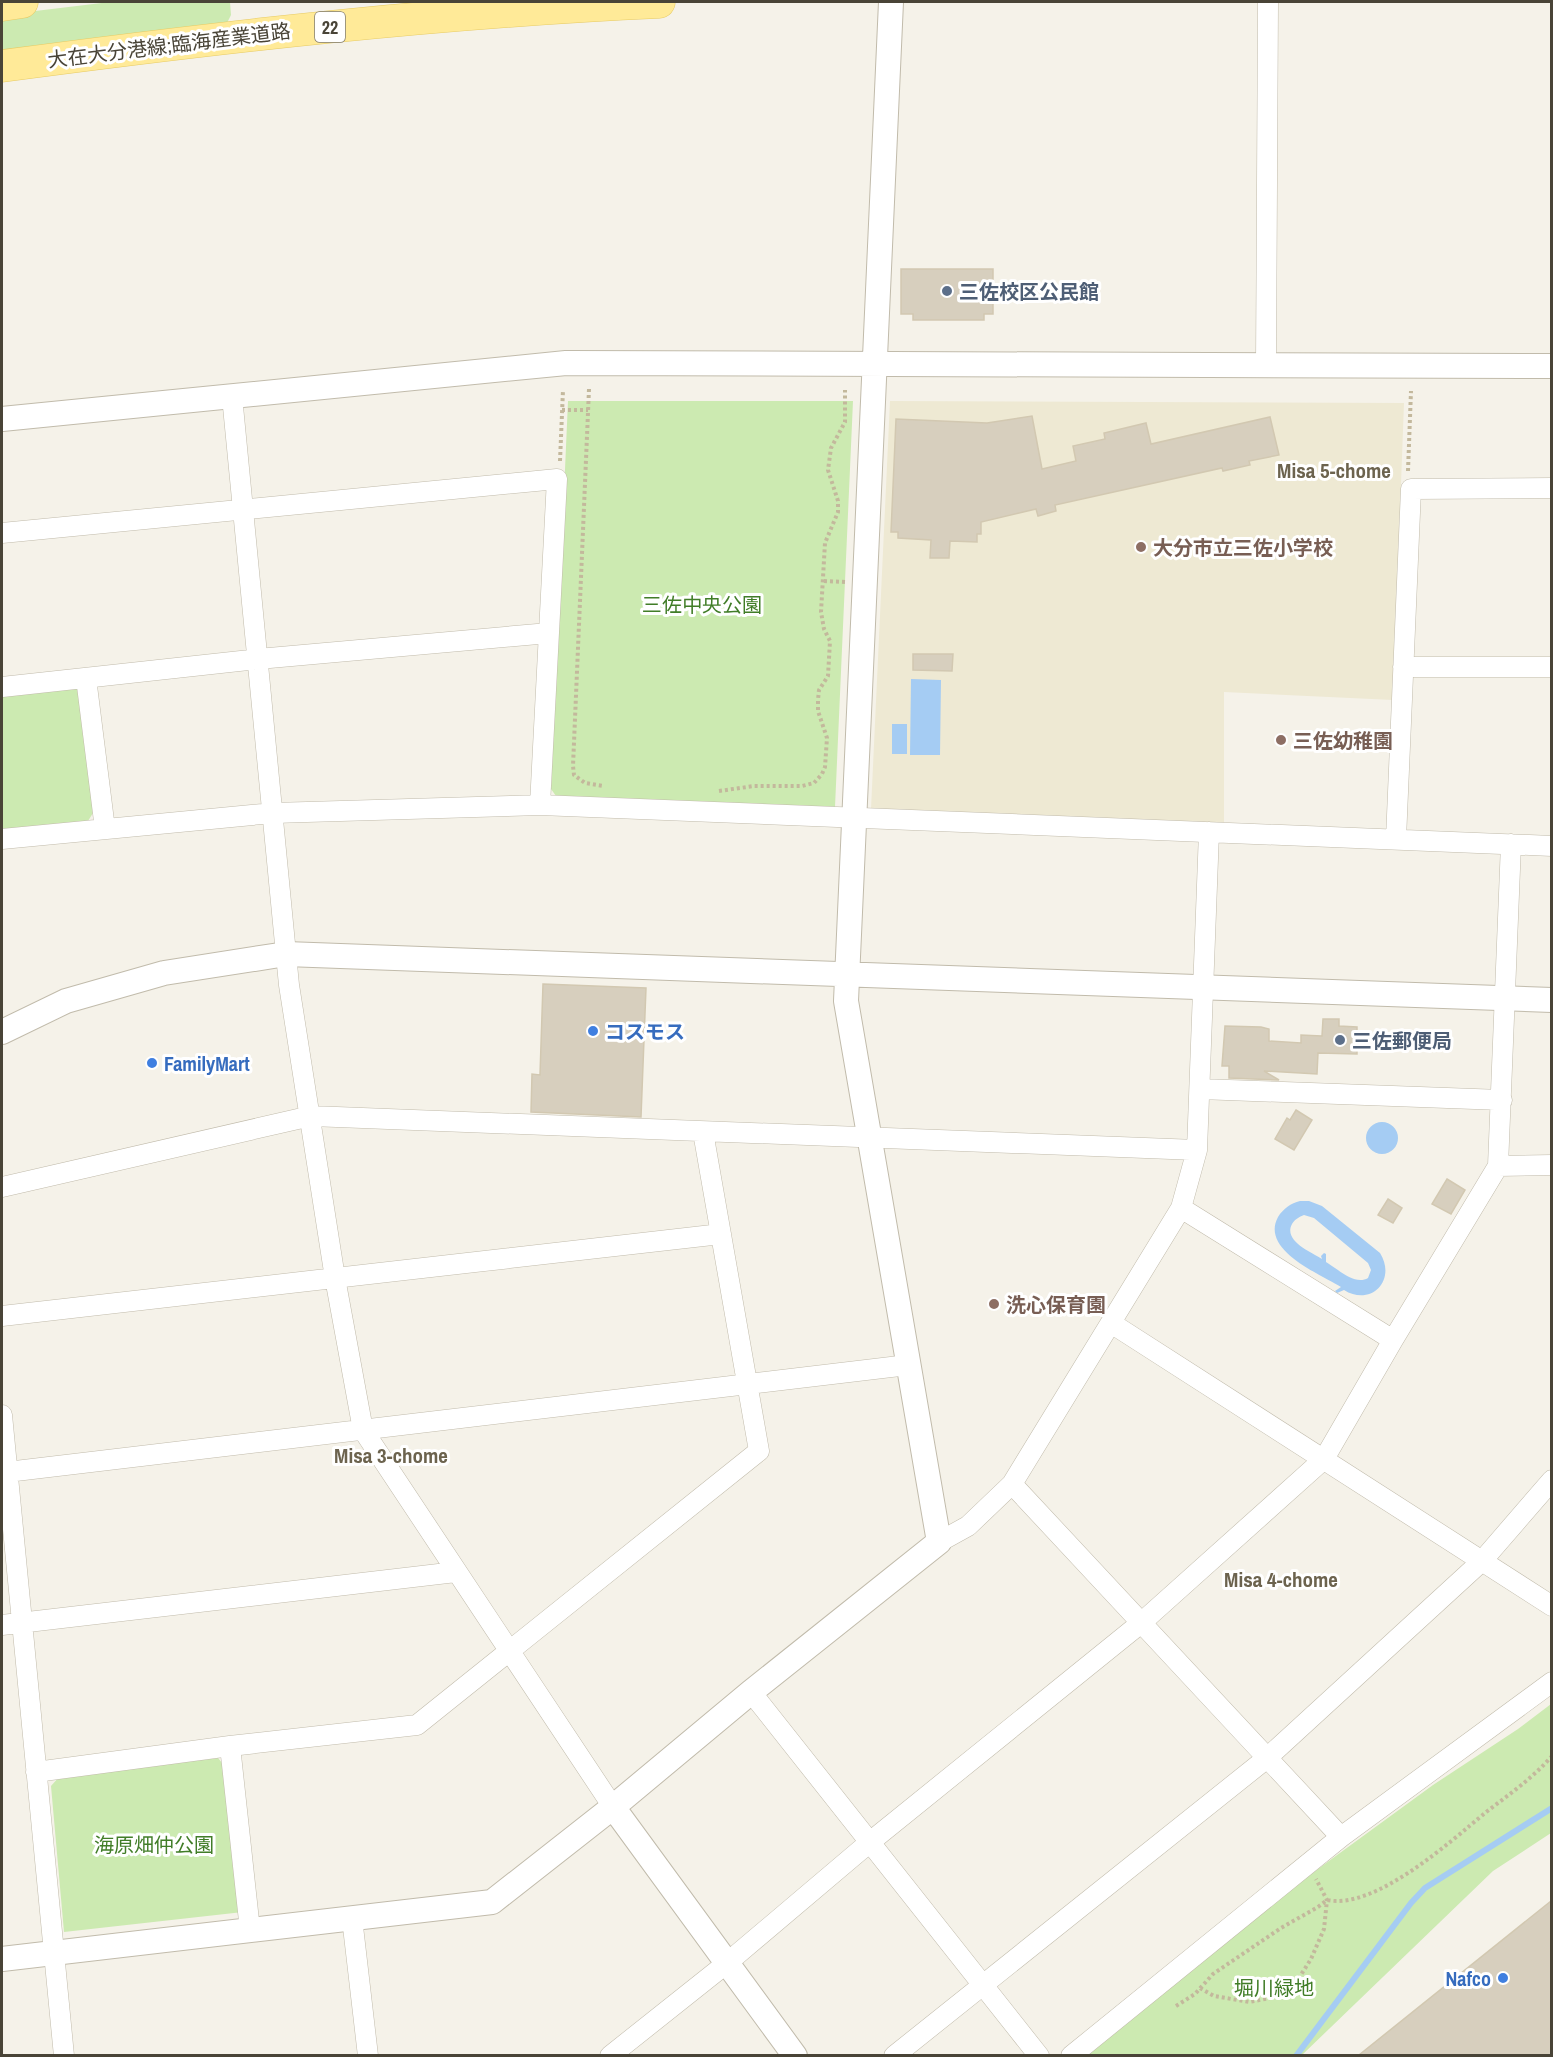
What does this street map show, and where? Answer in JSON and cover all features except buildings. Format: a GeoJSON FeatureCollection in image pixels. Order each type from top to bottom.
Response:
{"type":"FeatureCollection","features":[{"type":"Feature","properties":{"kind":"main road"},"geometry":{"type":"LineString","coordinates":[[2,5],[22,2]]}},
{"type":"Feature","properties":{"kind":"main road","name":"大在大分港線;臨海産業道路"},"geometry":{"type":"LineString","coordinates":[[2,66],[279,31],[573,6],[659,2]]}},
{"type":"Feature","properties":{"kind":"street"},"geometry":{"type":"LineString","coordinates":[[891,2],[846,1001],[939,1542]]}},
{"type":"Feature","properties":{"kind":"street"},"geometry":{"type":"LineString","coordinates":[[1266,365],[1268,2]]}},
{"type":"Feature","properties":{"kind":"street"},"geometry":{"type":"LineString","coordinates":[[2,419],[566,363],[1551,366]]}},
{"type":"Feature","properties":{"kind":"street"},"geometry":{"type":"LineString","coordinates":[[232,396],[289,985],[335,1278],[363,1430],[613,1807],[795,2055]]}},
{"type":"Feature","properties":{"kind":"street"},"geometry":{"type":"LineString","coordinates":[[2,533],[557,478],[540,805]]}},
{"type":"Feature","properties":{"kind":"street"},"geometry":{"type":"LineString","coordinates":[[1396,839],[1411,489],[1551,488]]}},
{"type":"Feature","properties":{"kind":"street"},"geometry":{"type":"LineString","coordinates":[[2,687],[258,659],[549,633]]}},
{"type":"Feature","properties":{"kind":"street"},"geometry":{"type":"LineString","coordinates":[[1403,667],[1551,667]]}},
{"type":"Feature","properties":{"kind":"street"},"geometry":{"type":"LineString","coordinates":[[86,678],[105,829]]}},
{"type":"Feature","properties":{"kind":"street"},"geometry":{"type":"LineString","coordinates":[[2,839],[273,813],[540,805],[1551,846]]}},
{"type":"Feature","properties":{"kind":"street"},"geometry":{"type":"LineString","coordinates":[[2,1959],[492,1902],[613,1807],[751,1692],[939,1542],[968,1526],[1012,1484],[1181,1208],[1197,1150],[1209,832]]}},
{"type":"Feature","properties":{"kind":"street"},"geometry":{"type":"LineString","coordinates":[[610,2055],[727,1963],[870,1842],[1141,1623],[1324,1460],[1498,1166],[1511,844]]}},
{"type":"Feature","properties":{"kind":"street"},"geometry":{"type":"LineString","coordinates":[[2,1032],[66,1001],[164,973],[286,954],[1551,1000]]}},
{"type":"Feature","properties":{"kind":"street"},"geometry":{"type":"LineString","coordinates":[[1200,1089],[1502,1100]]}},
{"type":"Feature","properties":{"kind":"street"},"geometry":{"type":"LineString","coordinates":[[2,1187],[311,1116],[1197,1150]]}},
{"type":"Feature","properties":{"kind":"street"},"geometry":{"type":"LineString","coordinates":[[36,1772],[230,1746],[417,1725],[759,1451],[703,1132]]}},
{"type":"Feature","properties":{"kind":"street"},"geometry":{"type":"LineString","coordinates":[[1498,1166],[1551,1165]]}},
{"type":"Feature","properties":{"kind":"street"},"geometry":{"type":"LineString","coordinates":[[1181,1208],[1394,1340]]}},
{"type":"Feature","properties":{"kind":"street"},"geometry":{"type":"LineString","coordinates":[[2,1316],[721,1234]]}},
{"type":"Feature","properties":{"kind":"street"},"geometry":{"type":"LineString","coordinates":[[1111,1323],[1551,1606]]}},
{"type":"Feature","properties":{"kind":"street"},"geometry":{"type":"LineString","coordinates":[[7,1472],[908,1365]]}},
{"type":"Feature","properties":{"kind":"street"},"geometry":{"type":"LineString","coordinates":[[2,1415],[64,2055]]}},
{"type":"Feature","properties":{"kind":"street"},"geometry":{"type":"LineString","coordinates":[[894,2055],[1267,1758],[1482,1561],[1551,1480]]}},
{"type":"Feature","properties":{"kind":"street"},"geometry":{"type":"LineString","coordinates":[[1012,1484],[1341,1838]]}},
{"type":"Feature","properties":{"kind":"street"},"geometry":{"type":"LineString","coordinates":[[2,1625],[456,1572]]}},
{"type":"Feature","properties":{"kind":"street"},"geometry":{"type":"LineString","coordinates":[[1071,2055],[1341,1838],[1551,1682]]}},
{"type":"Feature","properties":{"kind":"street"},"geometry":{"type":"LineString","coordinates":[[751,1692],[1039,2055]]}},
{"type":"Feature","properties":{"kind":"street"},"geometry":{"type":"LineString","coordinates":[[230,1746],[250,1930]]}},
{"type":"Feature","properties":{"kind":"street"},"geometry":{"type":"LineString","coordinates":[[352,1918],[368,2055]]}},
{"type":"Feature","properties":{"kind":"path"},"geometry":{"type":"LineString","coordinates":[[589,389],[573,766],[574,775],[585,783],[606,786]]}},
{"type":"Feature","properties":{"kind":"path"},"geometry":{"type":"LineString","coordinates":[[557,478],[560,468],[563,390]]}},
{"type":"Feature","properties":{"kind":"path"},"geometry":{"type":"LineString","coordinates":[[711,791],[754,786],[802,786],[814,783],[825,767],[827,738],[818,711],[818,700],[819,690],[828,676],[830,641],[824,629],[821,612],[825,543],[838,512],[838,501],[828,470],[831,448],[845,422],[845,390]]}},
{"type":"Feature","properties":{"kind":"path"},"geometry":{"type":"LineString","coordinates":[[1411,391],[1408,478],[1411,489]]}},
{"type":"Feature","properties":{"kind":"path"},"geometry":{"type":"LineString","coordinates":[[562,410],[588,410]]}},
{"type":"Feature","properties":{"kind":"path"},"geometry":{"type":"LineString","coordinates":[[824,581],[849,582]]}},
{"type":"Feature","properties":{"kind":"path"},"geometry":{"type":"LineString","coordinates":[[1176,2007],[1214,1974],[1327,1900],[1337,1902],[1355,1899],[1393,1881],[1436,1854],[1525,1784],[1551,1756]]}},
{"type":"Feature","properties":{"kind":"path"},"geometry":{"type":"LineString","coordinates":[[1200,1988],[1214,1996],[1249,2002],[1270,1998],[1290,1988],[1297,1981],[1320,1941],[1324,1929],[1327,1900],[1313,1873]]}},
{"type":"Feature","properties":{"kind":"shaded area","name":"大分市立三佐小学校"},"geometry":{"type":"Polygon","coordinates":[[[890,401],[1404,403],[1393,700],[1224,692],[1224,823],[871,809],[890,401]]]}},
{"type":"Feature","properties":{"kind":"green space"},"geometry":{"type":"Polygon","coordinates":[[[110,2],[230,2],[231,15],[227,23],[2,51],[2,15],[110,2]]]}},
{"type":"Feature","properties":{"kind":"green space","name":"三佐中央公園"},"geometry":{"type":"Polygon","coordinates":[[[568,401],[853,401],[835,807],[556,796],[551,789],[568,401]]]}},
{"type":"Feature","properties":{"kind":"green space"},"geometry":{"type":"Polygon","coordinates":[[[75,686],[82,694],[93,813],[88,821],[2,830],[2,693],[75,686]]]}},
{"type":"Feature","properties":{"kind":"green space","name":"堀川緑地"},"geometry":{"type":"Polygon","coordinates":[[[1551,1704],[1551,1833],[1493,1871],[1302,2055],[1078,2056],[1281,1896],[1433,1785],[1518,1729],[1551,1704]]]}},
{"type":"Feature","properties":{"kind":"green space","name":"海原畑仲公園"},"geometry":{"type":"Polygon","coordinates":[[[218,1758],[223,1764],[243,1912],[64,1932],[51,1786],[59,1777],[218,1758]]]}},
{"type":"Feature","properties":{"kind":"water"},"geometry":{"type":"Polygon","coordinates":[[[911,679],[941,680],[940,755],[910,755],[911,679]]]}},
{"type":"Feature","properties":{"kind":"water"},"geometry":{"type":"Polygon","coordinates":[[[892,724],[907,724],[907,754],[892,754],[892,724]]]}},
{"type":"Feature","properties":{"kind":"water"},"geometry":{"type":"Polygon","coordinates":[[[1382,1122],[1394,1126],[1398,1138],[1394,1150],[1382,1154],[1370,1150],[1366,1138],[1370,1126],[1382,1122]]]}},
{"type":"Feature","properties":{"kind":"water"},"geometry":{"type":"Polygon","coordinates":[[[1309,1201],[1322,1206],[1380,1253],[1385,1273],[1378,1288],[1372,1293],[1363,1295],[1344,1290],[1337,1293],[1335,1291],[1341,1287],[1307,1268],[1284,1250],[1277,1240],[1275,1229],[1278,1217],[1297,1202],[1309,1201]],[[1304,1215],[1294,1221],[1290,1230],[1295,1241],[1322,1259],[1321,1256],[1326,1254],[1326,1262],[1347,1276],[1358,1280],[1368,1278],[1371,1270],[1368,1263],[1314,1218],[1304,1215]]]}},
{"type":"Feature","properties":{"kind":"waterway"},"geometry":{"type":"LineString","coordinates":[[1296,2056],[1411,1903],[1425,1888],[1552,1808]]}},
{"type":"Feature","properties":{"kind":"place","name":"三佐校区公民館"},"geometry":{"type":"Point","coordinates":[947,291]}},
{"type":"Feature","properties":{"kind":"place","name":"大分市立三佐小学校"},"geometry":{"type":"Point","coordinates":[1141,547]}},
{"type":"Feature","properties":{"kind":"place","name":"三佐幼稚園"},"geometry":{"type":"Point","coordinates":[1281,740]}},
{"type":"Feature","properties":{"kind":"place","name":"コスモス"},"geometry":{"type":"Point","coordinates":[593,1031]}},
{"type":"Feature","properties":{"kind":"place","name":"三佐郵便局"},"geometry":{"type":"Point","coordinates":[1340,1040]}},
{"type":"Feature","properties":{"kind":"place","name":"FamilyMart"},"geometry":{"type":"Point","coordinates":[152,1063]}},
{"type":"Feature","properties":{"kind":"place","name":"洗心保育園"},"geometry":{"type":"Point","coordinates":[994,1304]}},
{"type":"Feature","properties":{"kind":"place","name":"Nafco"},"geometry":{"type":"Point","coordinates":[1503,1978]}},
{"type":"Feature","properties":{"kind":"district","name":"Misa 5-chome"},"geometry":{"type":"Point","coordinates":[1334,470]}},
{"type":"Feature","properties":{"kind":"district","name":"Misa 3-chome"},"geometry":{"type":"Point","coordinates":[391,1455]}},
{"type":"Feature","properties":{"kind":"district","name":"Misa 4-chome"},"geometry":{"type":"Point","coordinates":[1281,1579]}}]}
